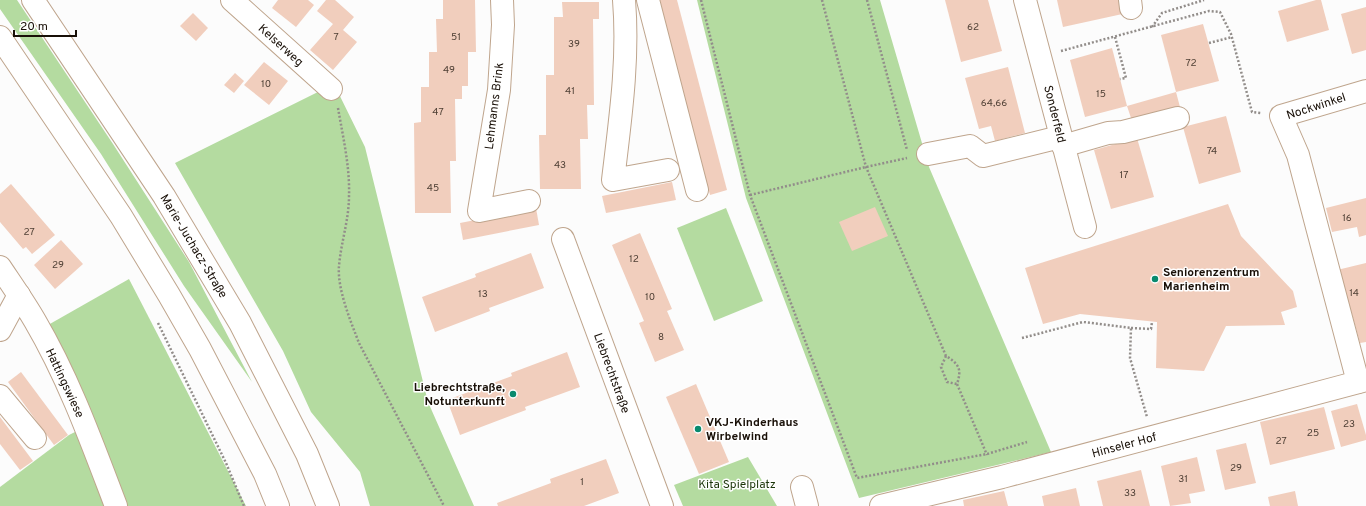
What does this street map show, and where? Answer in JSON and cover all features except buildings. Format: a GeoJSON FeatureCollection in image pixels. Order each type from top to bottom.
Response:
{"type":"FeatureCollection","features":[{"type":"Feature","properties":{"kind":"street","name":"Marie-Juchacz-Straße"},"geometry":{"type":"LineString","coordinates":[[33,0],[164,196],[240,323],[307,454],[328,506]]}},
{"type":"Feature","properties":{"kind":"street","name":"Kelserweg"},"geometry":{"type":"LineString","coordinates":[[232,0],[331,89]]}},
{"type":"Feature","properties":{"kind":"street","name":"Lehmanns Brink"},"geometry":{"type":"LineString","coordinates":[[502,0],[499,90],[479,211],[529,201]]}},
{"type":"Feature","properties":{"kind":"street"},"geometry":{"type":"LineString","coordinates":[[624,0],[626,28],[622,99],[613,180],[668,170]]}},
{"type":"Feature","properties":{"kind":"street"},"geometry":{"type":"LineString","coordinates":[[648,0],[697,190]]}},
{"type":"Feature","properties":{"kind":"street","name":"Sonderfeld"},"geometry":{"type":"LineString","coordinates":[[1025,0],[1085,227]]}},
{"type":"Feature","properties":{"kind":"street"},"geometry":{"type":"LineString","coordinates":[[0,37],[121,216],[168,295],[200,349],[265,474],[278,506]]}},
{"type":"Feature","properties":{"kind":"street","name":"Nockwinkel"},"geometry":{"type":"LineString","coordinates":[[1362,381],[1298,155],[1281,116],[1366,91]]}},
{"type":"Feature","properties":{"kind":"street"},"geometry":{"type":"LineString","coordinates":[[928,154],[970,146],[983,156],[1108,133],[1123,132],[1178,118]]}},
{"type":"Feature","properties":{"kind":"street","name":"Liebrechtstraße"},"geometry":{"type":"LineString","coordinates":[[563,239],[662,506]]}},
{"type":"Feature","properties":{"kind":"street","name":"Hattingswiese"},"geometry":{"type":"LineString","coordinates":[[0,267],[35,321],[66,381],[116,506]]}},
{"type":"Feature","properties":{"kind":"street"},"geometry":{"type":"LineString","coordinates":[[0,330],[19,295]]}},
{"type":"Feature","properties":{"kind":"street","name":"Hinseler Hof"},"geometry":{"type":"LineString","coordinates":[[881,506],[1002,477],[1362,381]]}},
{"type":"Feature","properties":{"kind":"street"},"geometry":{"type":"LineString","coordinates":[[0,396],[35,438]]}},
{"type":"Feature","properties":{"kind":"path"},"geometry":{"type":"LineString","coordinates":[[701,0],[750,195],[857,478],[987,454],[1027,442]]}},
{"type":"Feature","properties":{"kind":"path"},"geometry":{"type":"LineString","coordinates":[[822,0],[866,167],[946,356],[956,362],[960,374],[957,384],[987,454],[1002,477]]}},
{"type":"Feature","properties":{"kind":"path"},"geometry":{"type":"LineString","coordinates":[[750,195],[909,158],[867,0]]}},
{"type":"Feature","properties":{"kind":"path"},"geometry":{"type":"LineString","coordinates":[[1151,27],[1162,13],[1204,0]]}},
{"type":"Feature","properties":{"kind":"path"},"geometry":{"type":"LineString","coordinates":[[1040,55],[1115,37],[1209,11],[1220,12],[1226,22],[1232,38],[1252,112],[1281,116]]}},
{"type":"Feature","properties":{"kind":"path"},"geometry":{"type":"LineString","coordinates":[[1115,37],[1126,78],[1120,79]]}},
{"type":"Feature","properties":{"kind":"path"},"geometry":{"type":"LineString","coordinates":[[1209,43],[1232,38]]}},
{"type":"Feature","properties":{"kind":"path"},"geometry":{"type":"LineString","coordinates":[[331,89],[337,106],[348,169],[350,196],[339,268],[348,315],[359,342],[444,506]]}},
{"type":"Feature","properties":{"kind":"path"},"geometry":{"type":"LineString","coordinates":[[155,316],[226,463],[244,506]]}},
{"type":"Feature","properties":{"kind":"path"},"geometry":{"type":"LineString","coordinates":[[1022,338],[1083,322],[1151,329],[1152,322]]}},
{"type":"Feature","properties":{"kind":"path"},"geometry":{"type":"LineString","coordinates":[[1131,328],[1130,358],[1153,437]]}},
{"type":"Feature","properties":{"kind":"path"},"geometry":{"type":"LineString","coordinates":[[946,356],[941,367],[947,382],[957,384]]}},
{"type":"Feature","properties":{"kind":"green space"},"geometry":{"type":"Polygon","coordinates":[[[0,0],[17,0],[113,144],[189,262],[252,382],[184,286],[101,154],[0,9],[0,0]]]}},
{"type":"Feature","properties":{"kind":"green space"},"geometry":{"type":"Polygon","coordinates":[[[697,0],[880,0],[929,167],[1051,452],[859,498],[746,198],[697,0]]]}},
{"type":"Feature","properties":{"kind":"green space"},"geometry":{"type":"Polygon","coordinates":[[[334,84],[365,147],[428,402],[474,506],[370,506],[360,472],[311,412],[283,351],[175,163],[334,84]]]}},
{"type":"Feature","properties":{"kind":"green space"},"geometry":{"type":"Polygon","coordinates":[[[726,208],[763,301],[714,321],[677,228],[726,208]]]}},
{"type":"Feature","properties":{"kind":"green space"},"geometry":{"type":"Polygon","coordinates":[[[129,279],[246,506],[119,506],[41,329],[129,279]]]}},
{"type":"Feature","properties":{"kind":"green space"},"geometry":{"type":"Polygon","coordinates":[[[83,428],[113,506],[0,506],[0,487],[69,435],[83,428]]]}},
{"type":"Feature","properties":{"kind":"green space","name":"Kita Spielplatz"},"geometry":{"type":"Polygon","coordinates":[[[748,457],[777,506],[683,506],[674,485],[748,457]]]}},
{"type":"Feature","properties":{"kind":"place","name":"Seniorenzentrum Marienheim"},"geometry":{"type":"Point","coordinates":[1155,279]}},
{"type":"Feature","properties":{"kind":"place","name":"Liebrechtstraße, Notunterkunft"},"geometry":{"type":"Point","coordinates":[513,394]}},
{"type":"Feature","properties":{"kind":"place","name":"VKJ-Kinderhaus Wirbelwind"},"geometry":{"type":"Point","coordinates":[698,429]}}]}
